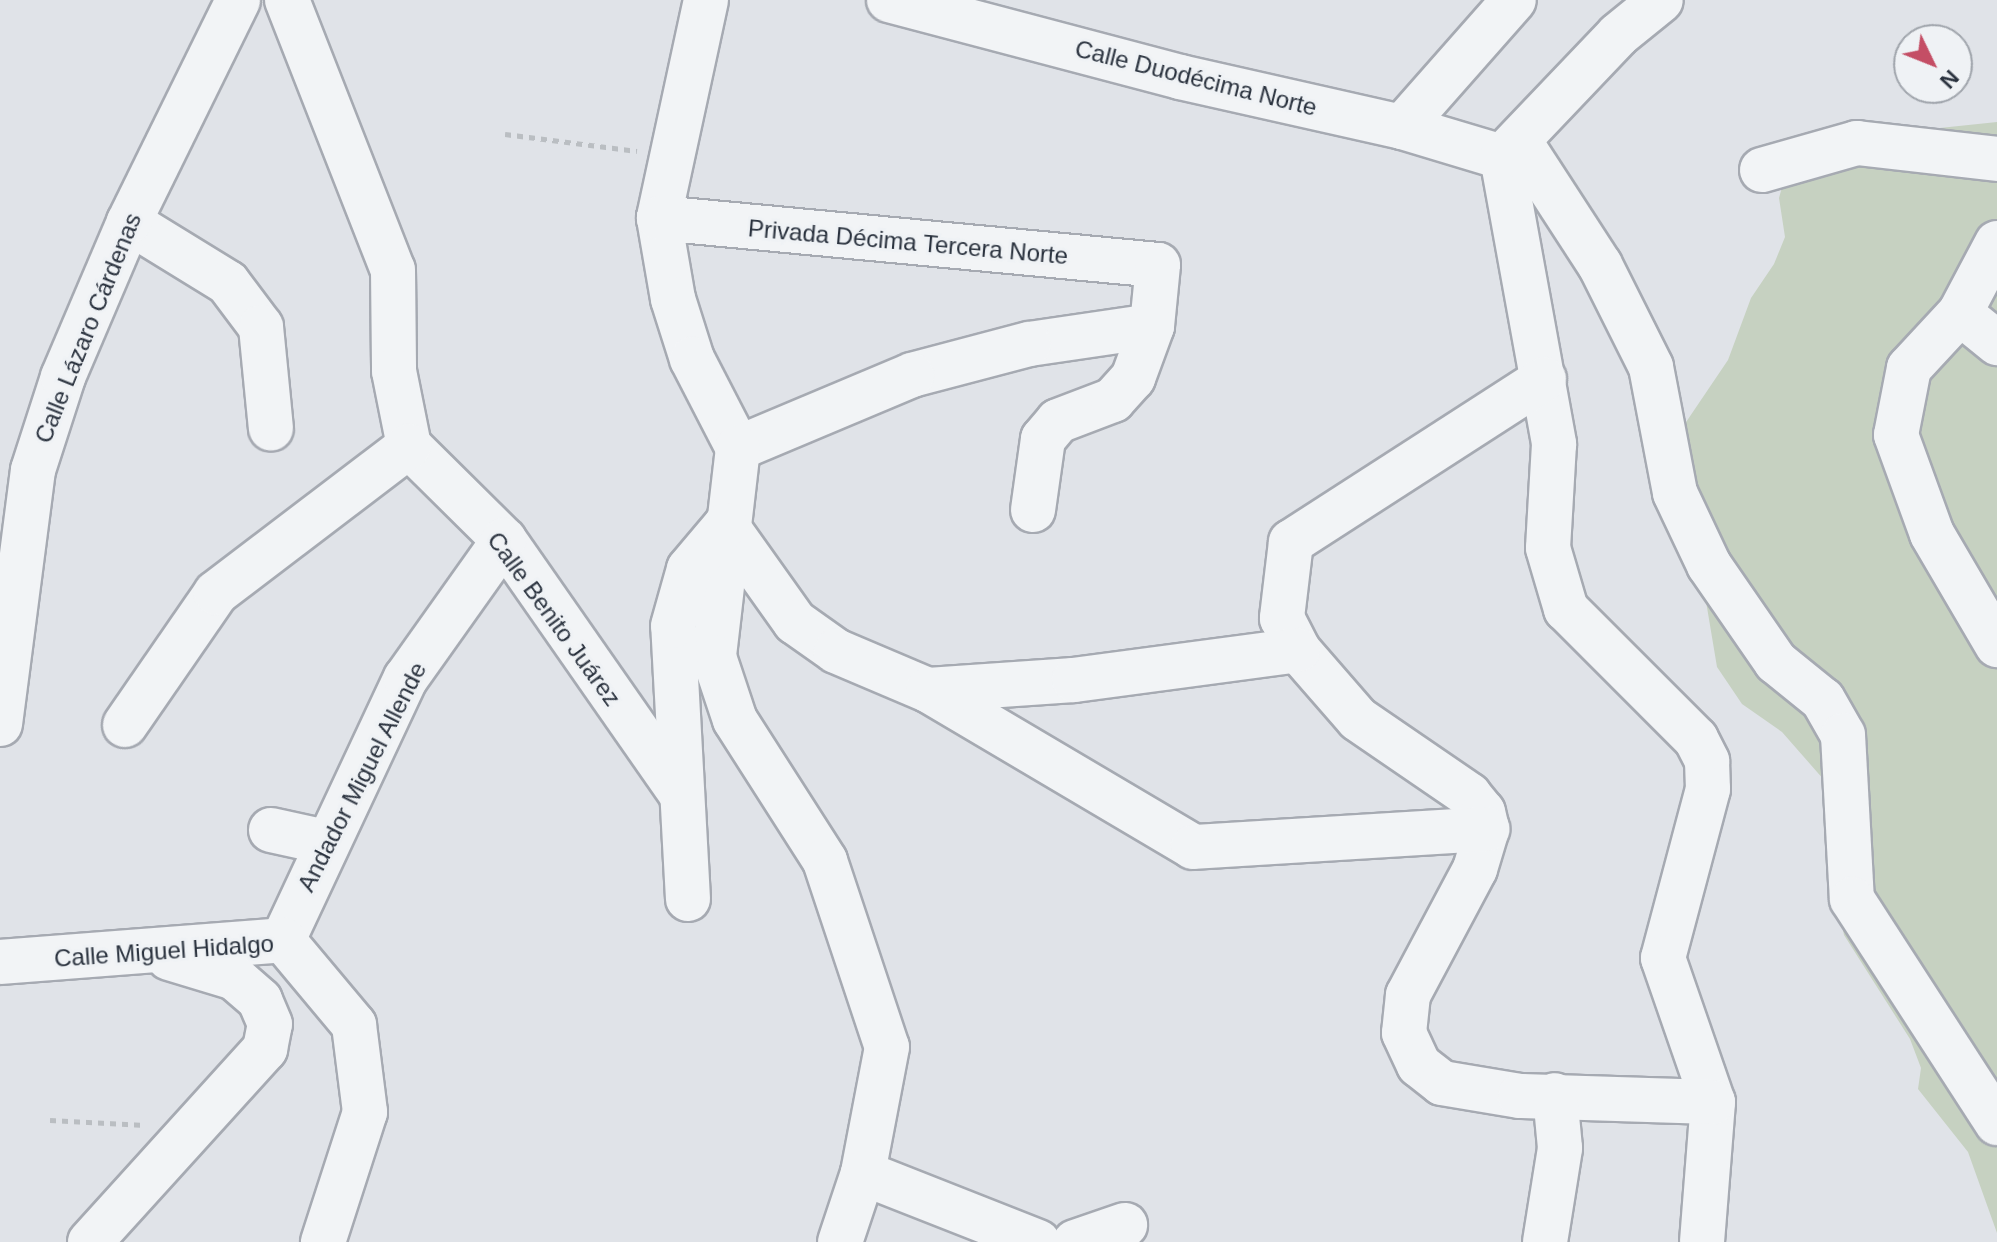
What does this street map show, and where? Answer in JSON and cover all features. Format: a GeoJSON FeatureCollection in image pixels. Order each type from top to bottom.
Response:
{"type":"FeatureCollection","features":[{"type":"Feature","properties":{"kind":"street","name":"Calle Lázaro Cárdenas"},"geometry":{"type":"LineString","coordinates":[[0,724],[33,470],[63,377],[129,222],[238,0]]}},
{"type":"Feature","properties":{"kind":"street"},"geometry":{"type":"LineString","coordinates":[[125,725],[216,593],[409,446],[394,371],[393,270],[287,0]]}},
{"type":"Feature","properties":{"kind":"street"},"geometry":{"type":"LineString","coordinates":[[706,0],[669,155],[659,218],[673,299],[692,359],[738,448],[726,525],[714,657],[735,720],[825,861],[887,1047],[863,1173],[840,1242]]}},
{"type":"Feature","properties":{"kind":"street","name":"Calle Duodécima Norte"},"geometry":{"type":"LineString","coordinates":[[889,0],[1180,77],[1511,150]]}},
{"type":"Feature","properties":{"kind":"street"},"geometry":{"type":"LineString","coordinates":[[1402,127],[1514,0]]}},
{"type":"Feature","properties":{"kind":"street"},"geometry":{"type":"LineString","coordinates":[[1511,150],[1618,35],[1661,0]]}},
{"type":"Feature","properties":{"kind":"street"},"geometry":{"type":"LineString","coordinates":[[1762,170],[1857,143],[1997,159]]}},
{"type":"Feature","properties":{"kind":"street"},"geometry":{"type":"LineString","coordinates":[[1511,150],[1554,444],[1548,548],[1566,609],[1696,739],[1707,761],[1708,789],[1663,958],[1713,1102],[1702,1242]]}},
{"type":"Feature","properties":{"kind":"street"},"geometry":{"type":"LineString","coordinates":[[1511,150],[1600,265],[1651,367],[1675,493],[1709,565],[1776,662],[1823,700],[1843,735],[1852,899],[1997,1123]]}},
{"type":"Feature","properties":{"kind":"street","name":"Privada Décima Tercera Norte"},"geometry":{"type":"LineString","coordinates":[[659,218],[1158,265],[1152,326]]}},
{"type":"Feature","properties":{"kind":"street"},"geometry":{"type":"LineString","coordinates":[[129,222],[228,283],[261,327],[271,429]]}},
{"type":"Feature","properties":{"kind":"street"},"geometry":{"type":"LineString","coordinates":[[1997,243],[1960,313],[1909,368],[1896,435],[1932,534],[1997,645]]}},
{"type":"Feature","properties":{"kind":"street"},"geometry":{"type":"LineString","coordinates":[[1960,313],[1997,343]]}},
{"type":"Feature","properties":{"kind":"street"},"geometry":{"type":"LineString","coordinates":[[738,448],[912,375],[1029,344],[1152,326],[1133,378],[1113,400],[1058,421],[1043,439],[1033,510]]}},
{"type":"Feature","properties":{"kind":"street"},"geometry":{"type":"LineString","coordinates":[[1544,379],[1291,542],[1282,618],[1298,650],[1358,719],[1469,795],[1483,812],[1487,829],[1475,869],[1408,995],[1404,1033],[1419,1065],[1442,1083],[1520,1096],[1713,1102]]}},
{"type":"Feature","properties":{"kind":"street","name":"Calle Benito Juárez"},"geometry":{"type":"LineString","coordinates":[[409,446],[504,540],[680,792]]}},
{"type":"Feature","properties":{"kind":"street"},"geometry":{"type":"LineString","coordinates":[[726,525],[795,622],[836,651],[928,690],[1193,847],[1487,829]]}},
{"type":"Feature","properties":{"kind":"street"},"geometry":{"type":"LineString","coordinates":[[688,899],[673,626],[689,569],[726,525]]}},
{"type":"Feature","properties":{"kind":"street","name":"Andador Miguel Allende"},"geometry":{"type":"LineString","coordinates":[[283,940],[326,842],[406,678],[504,540]]}},
{"type":"Feature","properties":{"kind":"street"},"geometry":{"type":"LineString","coordinates":[[928,690],[1074,680],[1298,650]]}},
{"type":"Feature","properties":{"kind":"street"},"geometry":{"type":"LineString","coordinates":[[271,830],[326,842]]}},
{"type":"Feature","properties":{"kind":"street","name":"Calle Miguel Hidalgo"},"geometry":{"type":"LineString","coordinates":[[0,962],[283,940],[354,1025],[365,1112],[323,1242]]}},
{"type":"Feature","properties":{"kind":"street"},"geometry":{"type":"LineString","coordinates":[[90,1242],[265,1049],[270,1024],[260,1000],[235,978],[144,951]]}},
{"type":"Feature","properties":{"kind":"street"},"geometry":{"type":"LineString","coordinates":[[1545,1242],[1560,1148],[1555,1095]]}},
{"type":"Feature","properties":{"kind":"street"},"geometry":{"type":"LineString","coordinates":[[863,1173],[1038,1242]]}},
{"type":"Feature","properties":{"kind":"street"},"geometry":{"type":"LineString","coordinates":[[1075,1242],[1125,1225]]}},
{"type":"Feature","properties":{"kind":"path"},"geometry":{"type":"LineString","coordinates":[[505,134],[669,155]]}},
{"type":"Feature","properties":{"kind":"path"},"geometry":{"type":"LineString","coordinates":[[50,1120],[197,1127]]}},
{"type":"Feature","properties":{"kind":"green space"},"geometry":{"type":"Polygon","coordinates":[[[1997,122],[1997,1233],[1968,1152],[1918,1089],[1921,1068],[1910,1039],[1844,935],[1836,895],[1853,813],[1782,732],[1742,704],[1717,667],[1678,434],[1728,360],[1751,298],[1774,264],[1785,237],[1779,198],[1789,162],[1911,131],[1997,122]]]}}]}
